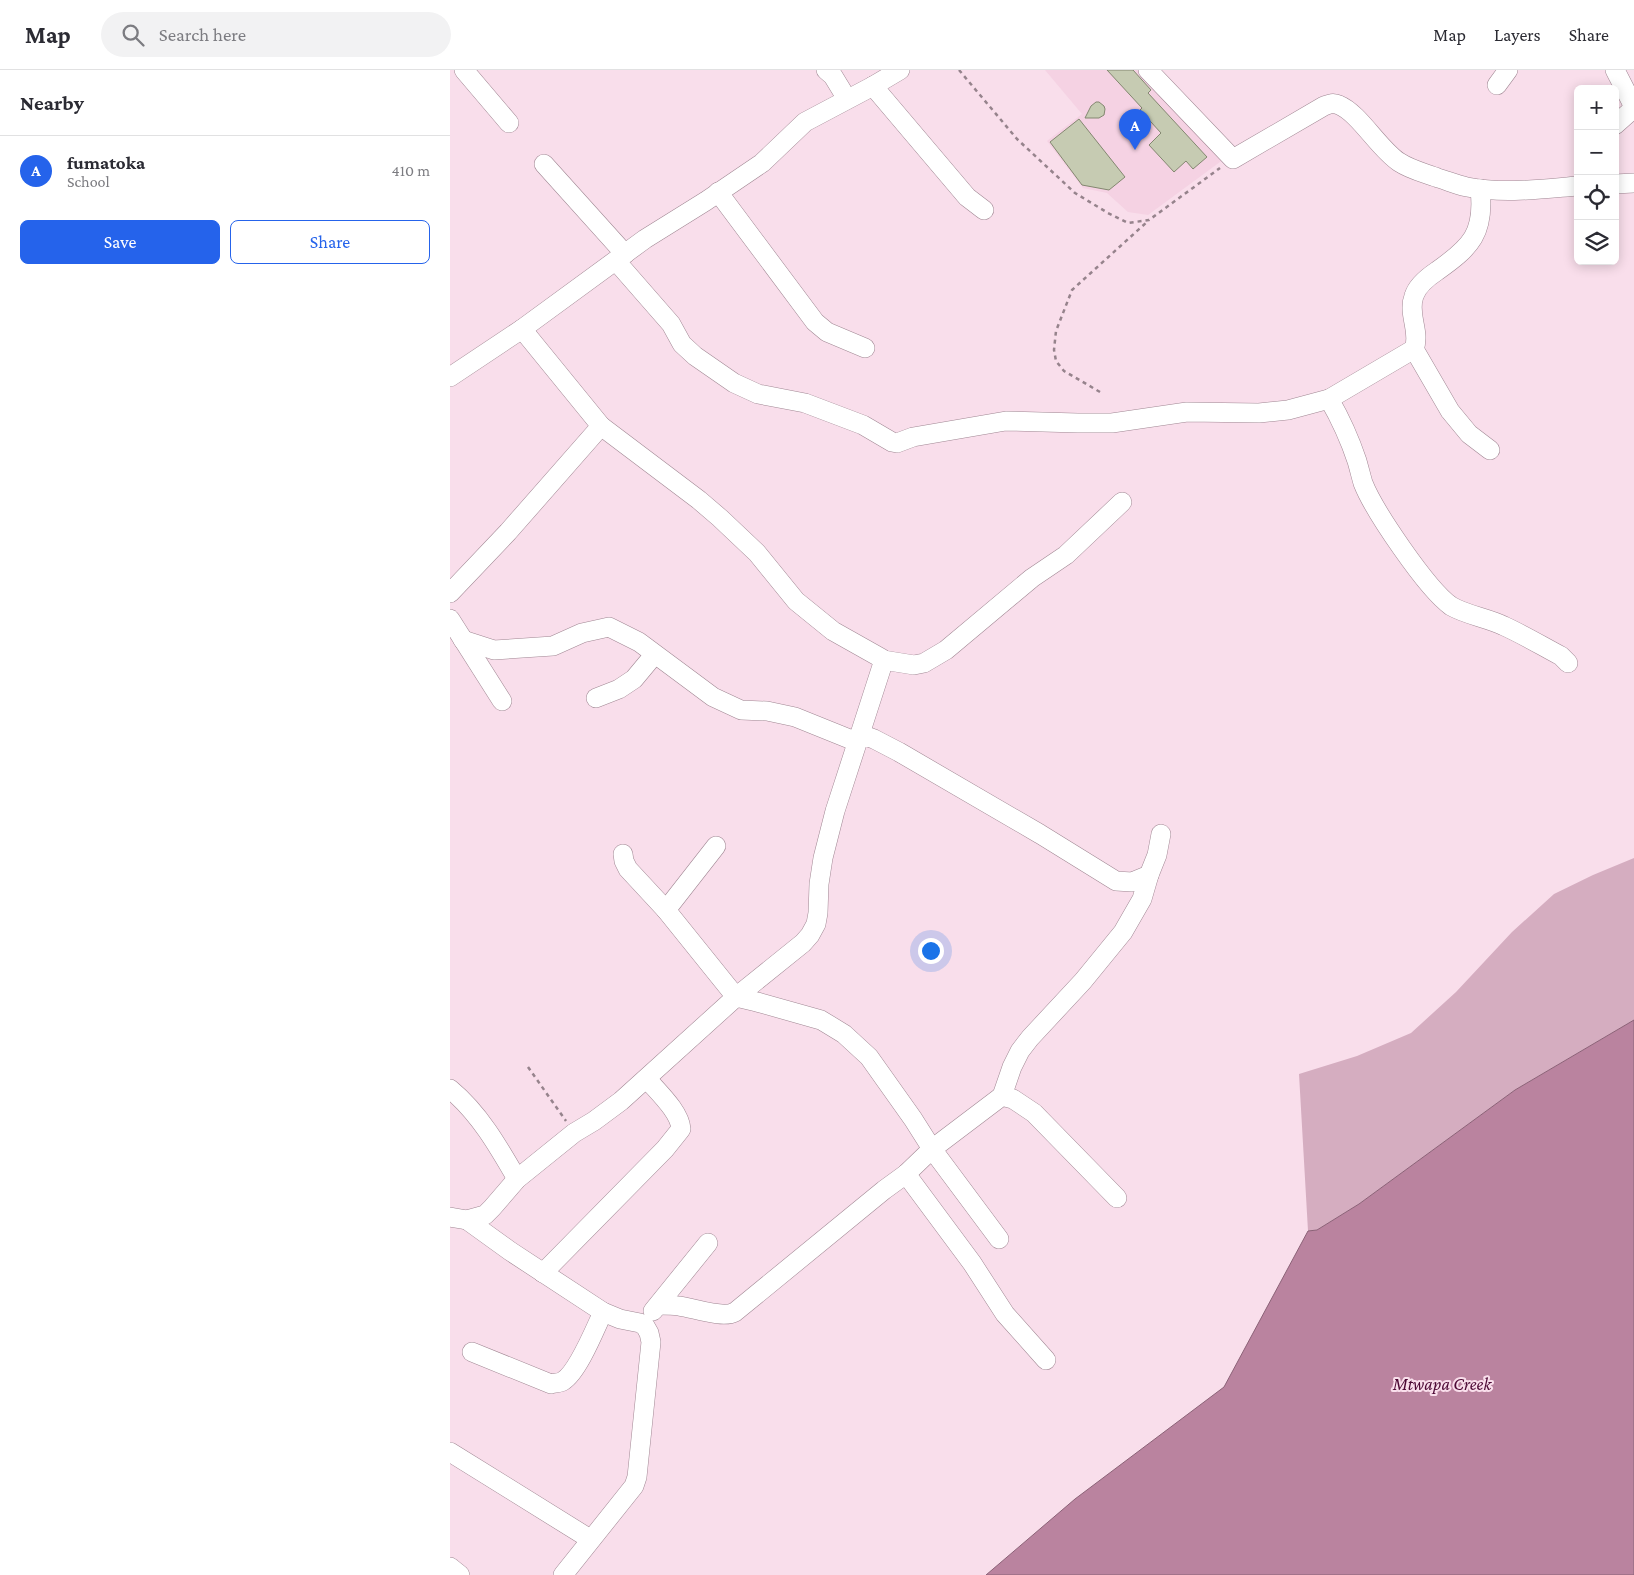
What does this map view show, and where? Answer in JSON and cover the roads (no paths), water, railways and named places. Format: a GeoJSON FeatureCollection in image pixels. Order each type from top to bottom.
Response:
{"type":"FeatureCollection","features":[{"type":"Feature","properties":{"kind":"street"},"geometry":{"type":"LineString","coordinates":[[464,70],[509,123]]}},
{"type":"Feature","properties":{"kind":"street"},"geometry":{"type":"LineString","coordinates":[[826,70],[833,76],[847,99]]}},
{"type":"Feature","properties":{"kind":"street"},"geometry":{"type":"LineString","coordinates":[[450,377],[522,329],[645,239],[762,163],[805,122],[900,70]]}},
{"type":"Feature","properties":{"kind":"street"},"geometry":{"type":"LineString","coordinates":[[1148,70],[1233,159],[1305,116],[1332,103],[1340,105],[1349,111],[1386,152],[1406,166],[1452,183],[1480,189],[1515,191],[1574,186]]}},
{"type":"Feature","properties":{"kind":"street"},"geometry":{"type":"LineString","coordinates":[[1615,70],[1634,108],[1619,121]]}},
{"type":"Feature","properties":{"kind":"street"},"geometry":{"type":"LineString","coordinates":[[873,86],[967,197],[984,210]]}},
{"type":"Feature","properties":{"kind":"street"},"geometry":{"type":"LineString","coordinates":[[544,164],[671,324],[682,344],[695,356],[734,384],[758,394],[805,403],[863,425],[897,443],[913,437],[1006,421],[1112,423],[1187,412],[1259,413],[1288,410],[1329,399],[1414,349],[1417,338],[1412,314],[1413,297],[1423,283],[1466,248],[1474,236],[1481,218],[1480,189]]}},
{"type":"Feature","properties":{"kind":"street"},"geometry":{"type":"LineString","coordinates":[[1619,184],[1634,183]]}},
{"type":"Feature","properties":{"kind":"street"},"geometry":{"type":"LineString","coordinates":[[718,192],[815,322],[827,332],[865,348]]}},
{"type":"Feature","properties":{"kind":"street"},"geometry":{"type":"LineString","coordinates":[[522,329],[601,426],[720,518],[757,553],[796,601],[833,631],[883,660],[914,665],[924,664],[946,650],[1032,578],[1066,555],[1122,502]]}},
{"type":"Feature","properties":{"kind":"street"},"geometry":{"type":"LineString","coordinates":[[1414,349],[1450,411],[1470,434],[1490,450]]}},
{"type":"Feature","properties":{"kind":"street"},"geometry":{"type":"LineString","coordinates":[[1329,399],[1342,424],[1357,461],[1363,483],[1370,496],[1410,558],[1440,596],[1454,607],[1504,625],[1561,656],[1568,663]]}},
{"type":"Feature","properties":{"kind":"street"},"geometry":{"type":"LineString","coordinates":[[450,593],[508,532],[601,426]]}},
{"type":"Feature","properties":{"kind":"street"},"geometry":{"type":"LineString","coordinates":[[450,619],[502,701]]}},
{"type":"Feature","properties":{"kind":"street"},"geometry":{"type":"LineString","coordinates":[[463,640],[494,650],[553,646],[582,633],[609,627],[639,642],[713,697],[741,710],[766,711],[795,716],[858,738],[874,739],[1040,834],[1116,881],[1132,882],[1149,874]]}},
{"type":"Feature","properties":{"kind":"street"},"geometry":{"type":"LineString","coordinates":[[596,698],[619,689],[634,680],[654,655]]}},
{"type":"Feature","properties":{"kind":"street"},"geometry":{"type":"LineString","coordinates":[[459,1219],[484,1215],[517,1179],[574,1133],[622,1101],[736,997],[810,936],[816,924],[823,858],[835,811],[883,660]]}},
{"type":"Feature","properties":{"kind":"street"},"geometry":{"type":"LineString","coordinates":[[659,1305],[730,1314],[906,1174],[932,1149],[957,1132],[1002,1096],[1020,1051],[1083,981],[1123,932],[1142,899],[1157,854],[1161,834]]}},
{"type":"Feature","properties":{"kind":"street"},"geometry":{"type":"LineString","coordinates":[[666,910],[716,846]]}},
{"type":"Feature","properties":{"kind":"street"},"geometry":{"type":"LineString","coordinates":[[623,854],[628,869],[666,910],[736,997],[821,1020],[844,1034],[869,1057],[914,1119],[932,1149],[999,1239]]}},
{"type":"Feature","properties":{"kind":"street"},"geometry":{"type":"LineString","coordinates":[[543,1273],[665,1149],[681,1129],[681,1122],[677,1115],[647,1079]]}},
{"type":"Feature","properties":{"kind":"street"},"geometry":{"type":"LineString","coordinates":[[450,1089],[470,1108],[482,1123],[517,1179]]}},
{"type":"Feature","properties":{"kind":"street"},"geometry":{"type":"LineString","coordinates":[[1002,1096],[1013,1099],[1034,1114],[1117,1198]]}},
{"type":"Feature","properties":{"kind":"street"},"geometry":{"type":"LineString","coordinates":[[906,1174],[972,1263],[1005,1314],[1046,1360]]}},
{"type":"Feature","properties":{"kind":"street"},"geometry":{"type":"LineString","coordinates":[[459,1219],[603,1312],[620,1319],[640,1323],[649,1332],[651,1342],[637,1477],[634,1486],[562,1575]]}},
{"type":"Feature","properties":{"kind":"street"},"geometry":{"type":"LineString","coordinates":[[640,1323],[659,1305],[708,1243]]}},
{"type":"Feature","properties":{"kind":"street"},"geometry":{"type":"LineString","coordinates":[[472,1352],[552,1384],[562,1381],[571,1374],[603,1312]]}},
{"type":"Feature","properties":{"kind":"street"},"geometry":{"type":"LineString","coordinates":[[450,1452],[590,1539]]}},
{"type":"Feature","properties":{"kind":"street"},"geometry":{"type":"LineString","coordinates":[[450,1567],[460,1575]]}},
{"type":"Feature","properties":{"kind":"water","name":"Mtwapa Creek"},"geometry":{"type":"Polygon","coordinates":[[[1634,1020],[1634,1575],[986,1575],[1075,1499],[1224,1387],[1308,1231],[1317,1230],[1359,1204],[1515,1090],[1634,1020]]]}},
{"type":"Feature","properties":{"kind":"place","name":"fumatoka"},"geometry":{"type":"Point","coordinates":[1135,150]}}]}
